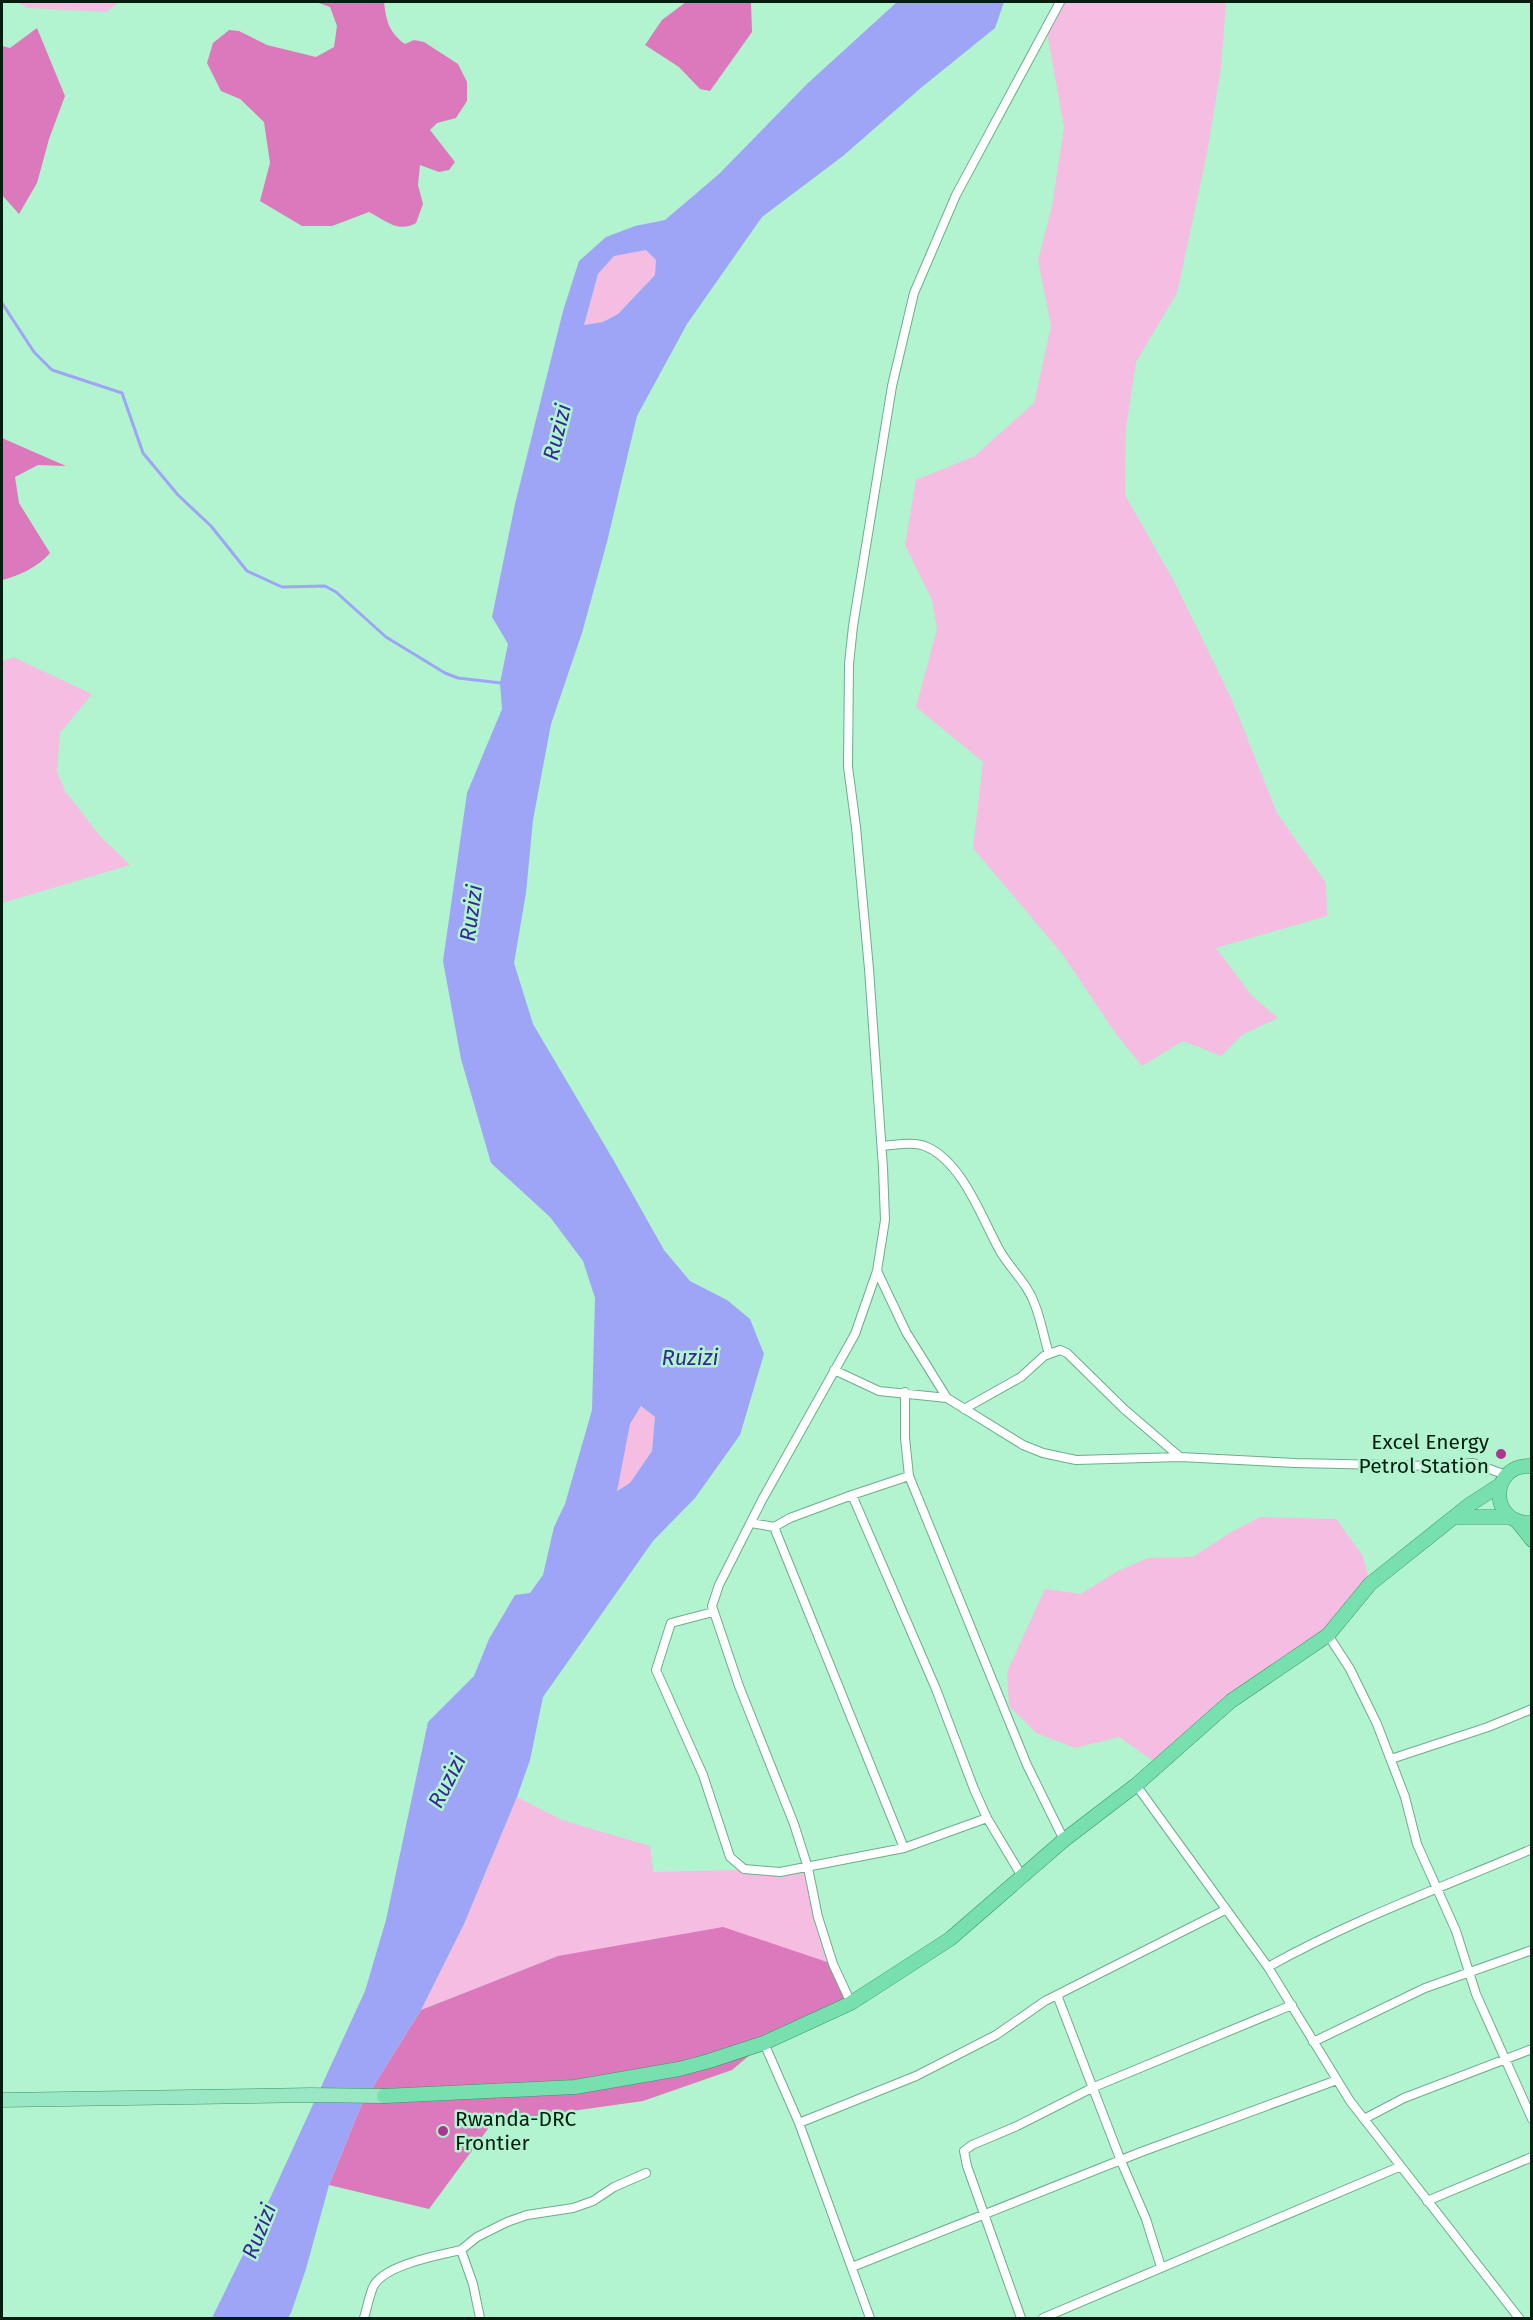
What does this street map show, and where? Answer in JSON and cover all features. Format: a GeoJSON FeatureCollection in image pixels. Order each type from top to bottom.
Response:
{"type":"FeatureCollection","features":[{"type":"Feature","properties":{"kind":"highway"},"geometry":{"type":"LineString","coordinates":[[384,2096],[575,2087],[679,2069],[764,2043],[851,2003],[950,1939],[1023,1878],[1064,1840],[1136,1785],[1231,1701],[1328,1635],[1370,1584],[1469,1505],[1529,1463]]}},
{"type":"Feature","properties":{"kind":"highway"},"geometry":{"type":"LineString","coordinates":[[1503,1480],[1499,1495],[1501,1505],[1520,1520],[1532,1540]]}},
{"type":"Feature","properties":{"kind":"highway"},"geometry":{"type":"LineString","coordinates":[[1456,1517],[1520,1520]]}},
{"type":"Feature","properties":{"kind":"main road"},"geometry":{"type":"LineString","coordinates":[[2,2100],[384,2096]]}},
{"type":"Feature","properties":{"kind":"street"},"geometry":{"type":"LineString","coordinates":[[851,2003],[833,1964],[818,1917],[808,1868],[794,1824],[739,1686],[711,1606],[719,1585],[751,1523],[855,1334],[866,1308],[876,1271],[885,1220],[882,1146],[864,914],[848,767],[849,664],[873,494],[892,386],[914,294],[956,195],[1060,2]]}},
{"type":"Feature","properties":{"kind":"street"},"geometry":{"type":"LineString","coordinates":[[882,1146],[911,1144],[926,1147],[938,1154],[955,1172],[971,1194],[1001,1253],[1036,1305],[1049,1354]]}},
{"type":"Feature","properties":{"kind":"street"},"geometry":{"type":"LineString","coordinates":[[876,1271],[906,1332],[947,1398]]}},
{"type":"Feature","properties":{"kind":"street"},"geometry":{"type":"LineString","coordinates":[[964,1409],[1021,1377],[1049,1354],[1060,1350],[1180,1457]]}},
{"type":"Feature","properties":{"kind":"street"},"geometry":{"type":"LineString","coordinates":[[834,1370],[879,1391],[947,1398],[1023,1444],[1043,1453],[1076,1460],[1180,1457],[1295,1463],[1434,1466],[1473,1463],[1503,1480]]}},
{"type":"Feature","properties":{"kind":"street"},"geometry":{"type":"LineString","coordinates":[[905,1392],[905,1438],[909,1476],[1022,1754],[1064,1840]]}},
{"type":"Feature","properties":{"kind":"street"},"geometry":{"type":"LineString","coordinates":[[751,1523],[774,1527],[790,1518],[909,1476]]}},
{"type":"Feature","properties":{"kind":"street"},"geometry":{"type":"LineString","coordinates":[[852,1495],[907,1619],[987,1818],[1023,1878]]}},
{"type":"Feature","properties":{"kind":"street"},"geometry":{"type":"LineString","coordinates":[[774,1527],[904,1848]]}},
{"type":"Feature","properties":{"kind":"street"},"geometry":{"type":"LineString","coordinates":[[714,1612],[671,1623],[656,1670],[703,1775],[730,1857],[744,1869],[780,1872],[904,1848],[987,1818]]}},
{"type":"Feature","properties":{"kind":"street"},"geometry":{"type":"LineString","coordinates":[[1328,1635],[1364,1695],[1391,1759],[1405,1797],[1417,1844],[1456,1931],[1476,1994],[1532,2119]]}},
{"type":"Feature","properties":{"kind":"street"},"geometry":{"type":"LineString","coordinates":[[1391,1759],[1488,1727],[1532,1709]]}},
{"type":"Feature","properties":{"kind":"street"},"geometry":{"type":"LineString","coordinates":[[1136,1785],[1268,1967],[1313,2042],[1364,2119],[1519,2319]]}},
{"type":"Feature","properties":{"kind":"street"},"geometry":{"type":"LineString","coordinates":[[1268,1967],[1295,1952],[1437,1888],[1532,1849]]}},
{"type":"Feature","properties":{"kind":"street"},"geometry":{"type":"LineString","coordinates":[[799,2123],[916,2076],[996,2035],[1045,2001],[1226,1910]]}},
{"type":"Feature","properties":{"kind":"street"},"geometry":{"type":"LineString","coordinates":[[1313,2042],[1425,1988],[1532,1950]]}},
{"type":"Feature","properties":{"kind":"street"},"geometry":{"type":"LineString","coordinates":[[1058,1995],[1121,2161],[1146,2219],[1161,2268]]}},
{"type":"Feature","properties":{"kind":"street"},"geometry":{"type":"LineString","coordinates":[[1021,2319],[986,2213],[967,2166],[964,2151],[972,2145],[1017,2126],[1094,2087],[1292,2005]]}},
{"type":"Feature","properties":{"kind":"street"},"geometry":{"type":"LineString","coordinates":[[764,2043],[799,2123],[870,2319]]}},
{"type":"Feature","properties":{"kind":"street"},"geometry":{"type":"LineString","coordinates":[[1364,2119],[1404,2098],[1532,2049]]}},
{"type":"Feature","properties":{"kind":"street"},"geometry":{"type":"LineString","coordinates":[[852,2267],[986,2213],[1337,2080]]}},
{"type":"Feature","properties":{"kind":"street"},"geometry":{"type":"LineString","coordinates":[[1427,2201],[1483,2175],[1532,2157]]}},
{"type":"Feature","properties":{"kind":"street"},"geometry":{"type":"LineString","coordinates":[[1042,2319],[1399,2167]]}},
{"type":"Feature","properties":{"kind":"street"},"geometry":{"type":"LineString","coordinates":[[364,2319],[374,2285],[383,2276],[426,2258],[461,2250],[477,2237],[507,2222],[527,2215],[573,2208],[593,2201],[614,2187],[646,2173]]}},
{"type":"Feature","properties":{"kind":"street"},"geometry":{"type":"LineString","coordinates":[[461,2250],[473,2284],[480,2319]]}},
{"type":"Feature","properties":{"kind":"shaded area"},"geometry":{"type":"Polygon","coordinates":[[[17,2],[119,2],[107,12],[28,8],[17,2]]]}},
{"type":"Feature","properties":{"kind":"shaded area"},"geometry":{"type":"Polygon","coordinates":[[[316,2],[384,2],[389,26],[400,40],[405,44],[414,40],[424,42],[458,64],[467,82],[467,101],[456,118],[437,123],[430,130],[455,162],[449,170],[439,172],[420,165],[418,185],[423,204],[416,223],[410,226],[398,226],[369,212],[332,226],[302,226],[260,201],[270,163],[264,122],[240,99],[221,91],[207,63],[213,43],[229,30],[239,31],[267,45],[316,57],[334,47],[337,26],[330,7],[316,2]]]}},
{"type":"Feature","properties":{"kind":"shaded area"},"geometry":{"type":"Polygon","coordinates":[[[686,2],[751,2],[752,32],[710,91],[700,89],[679,67],[645,45],[662,20],[686,2]]]}},
{"type":"Feature","properties":{"kind":"shaded area"},"geometry":{"type":"Polygon","coordinates":[[[1060,2],[1226,2],[1221,68],[1207,153],[1177,293],[1136,362],[1126,428],[1125,495],[1175,583],[1232,700],[1277,813],[1326,883],[1327,916],[1216,948],[1252,996],[1278,1018],[1242,1035],[1221,1056],[1183,1041],[1142,1066],[1116,1034],[1063,955],[973,848],[983,762],[916,707],[937,629],[932,600],[905,545],[916,480],[975,456],[1034,403],[1051,326],[1038,260],[1052,206],[1064,127],[1046,27],[1060,2]]]}},
{"type":"Feature","properties":{"kind":"shaded area"},"geometry":{"type":"Polygon","coordinates":[[[37,28],[65,96],[49,139],[37,183],[19,214],[2,195],[2,46],[10,48],[37,28]]]}},
{"type":"Feature","properties":{"kind":"shaded area"},"geometry":{"type":"Polygon","coordinates":[[[646,250],[656,260],[655,275],[618,314],[603,322],[584,325],[598,274],[614,255],[646,250]]]}},
{"type":"Feature","properties":{"kind":"shaded area"},"geometry":{"type":"Polygon","coordinates":[[[2,438],[66,466],[38,465],[15,477],[19,503],[50,553],[28,570],[2,580],[2,438]]]}},
{"type":"Feature","properties":{"kind":"shaded area"},"geometry":{"type":"Polygon","coordinates":[[[13,657],[92,694],[60,733],[57,772],[65,791],[100,836],[130,865],[2,903],[2,662],[13,657]]]}},
{"type":"Feature","properties":{"kind":"shaded area"},"geometry":{"type":"Polygon","coordinates":[[[641,1406],[655,1417],[652,1451],[630,1483],[616,1491],[630,1424],[641,1406]]]}},
{"type":"Feature","properties":{"kind":"shaded area"},"geometry":{"type":"Polygon","coordinates":[[[1260,1517],[1336,1519],[1363,1556],[1370,1584],[1328,1635],[1231,1701],[1159,1765],[1119,1737],[1075,1748],[1036,1733],[1009,1706],[1007,1672],[1045,1589],[1081,1594],[1116,1572],[1148,1558],[1193,1557],[1228,1534],[1260,1517]]]}},
{"type":"Feature","properties":{"kind":"shaded area"},"geometry":{"type":"Polygon","coordinates":[[[517,1797],[562,1820],[650,1846],[653,1872],[808,1868],[833,1964],[558,1956],[421,2010],[464,1924],[517,1797]]]}},
{"type":"Feature","properties":{"kind":"shaded area"},"geometry":{"type":"Polygon","coordinates":[[[723,1927],[833,1964],[851,2003],[764,2043],[732,2070],[643,2101],[493,2122],[429,2209],[329,2185],[361,2106],[421,2010],[558,1956],[723,1927]]]}},
{"type":"Feature","properties":{"kind":"water","name":"Ruzizi"},"geometry":{"type":"Polygon","coordinates":[[[897,2],[1004,2],[995,28],[922,87],[843,156],[762,217],[687,324],[637,416],[607,542],[582,633],[551,724],[533,820],[526,893],[514,963],[533,1024],[664,1250],[690,1281],[727,1300],[750,1319],[764,1354],[740,1435],[695,1498],[653,1541],[543,1697],[530,1760],[517,1797],[464,1924],[421,2010],[361,2106],[329,2185],[306,2269],[291,2313],[288,2318],[212,2318],[261,2218],[365,1991],[386,1920],[428,1722],[474,1676],[489,1639],[515,1595],[530,1593],[543,1575],[554,1527],[565,1504],[592,1410],[595,1298],[583,1261],[550,1217],[491,1163],[461,1059],[443,961],[467,793],[502,709],[500,683],[508,644],[492,617],[515,504],[563,311],[579,261],[606,237],[635,226],[665,220],[719,174],[807,84],[897,2]],[[646,250],[614,256],[598,274],[584,325],[603,322],[618,314],[655,275],[656,260],[646,250]],[[641,1406],[630,1424],[617,1491],[630,1483],[652,1451],[655,1417],[641,1406]]]}},
{"type":"Feature","properties":{"kind":"waterway"},"geometry":{"type":"LineString","coordinates":[[2,303],[34,352],[52,370],[122,393],[143,453],[178,495],[211,526],[247,571],[282,587],[325,586],[336,592],[386,637],[445,673],[458,678],[501,683]]}},
{"type":"Feature","properties":{"kind":"place","name":"Excel Energy Petrol Station"},"geometry":{"type":"Point","coordinates":[1501,1454]}},
{"type":"Feature","properties":{"kind":"place","name":"Rwanda-DRC Frontier"},"geometry":{"type":"Point","coordinates":[443,2131]}}]}
